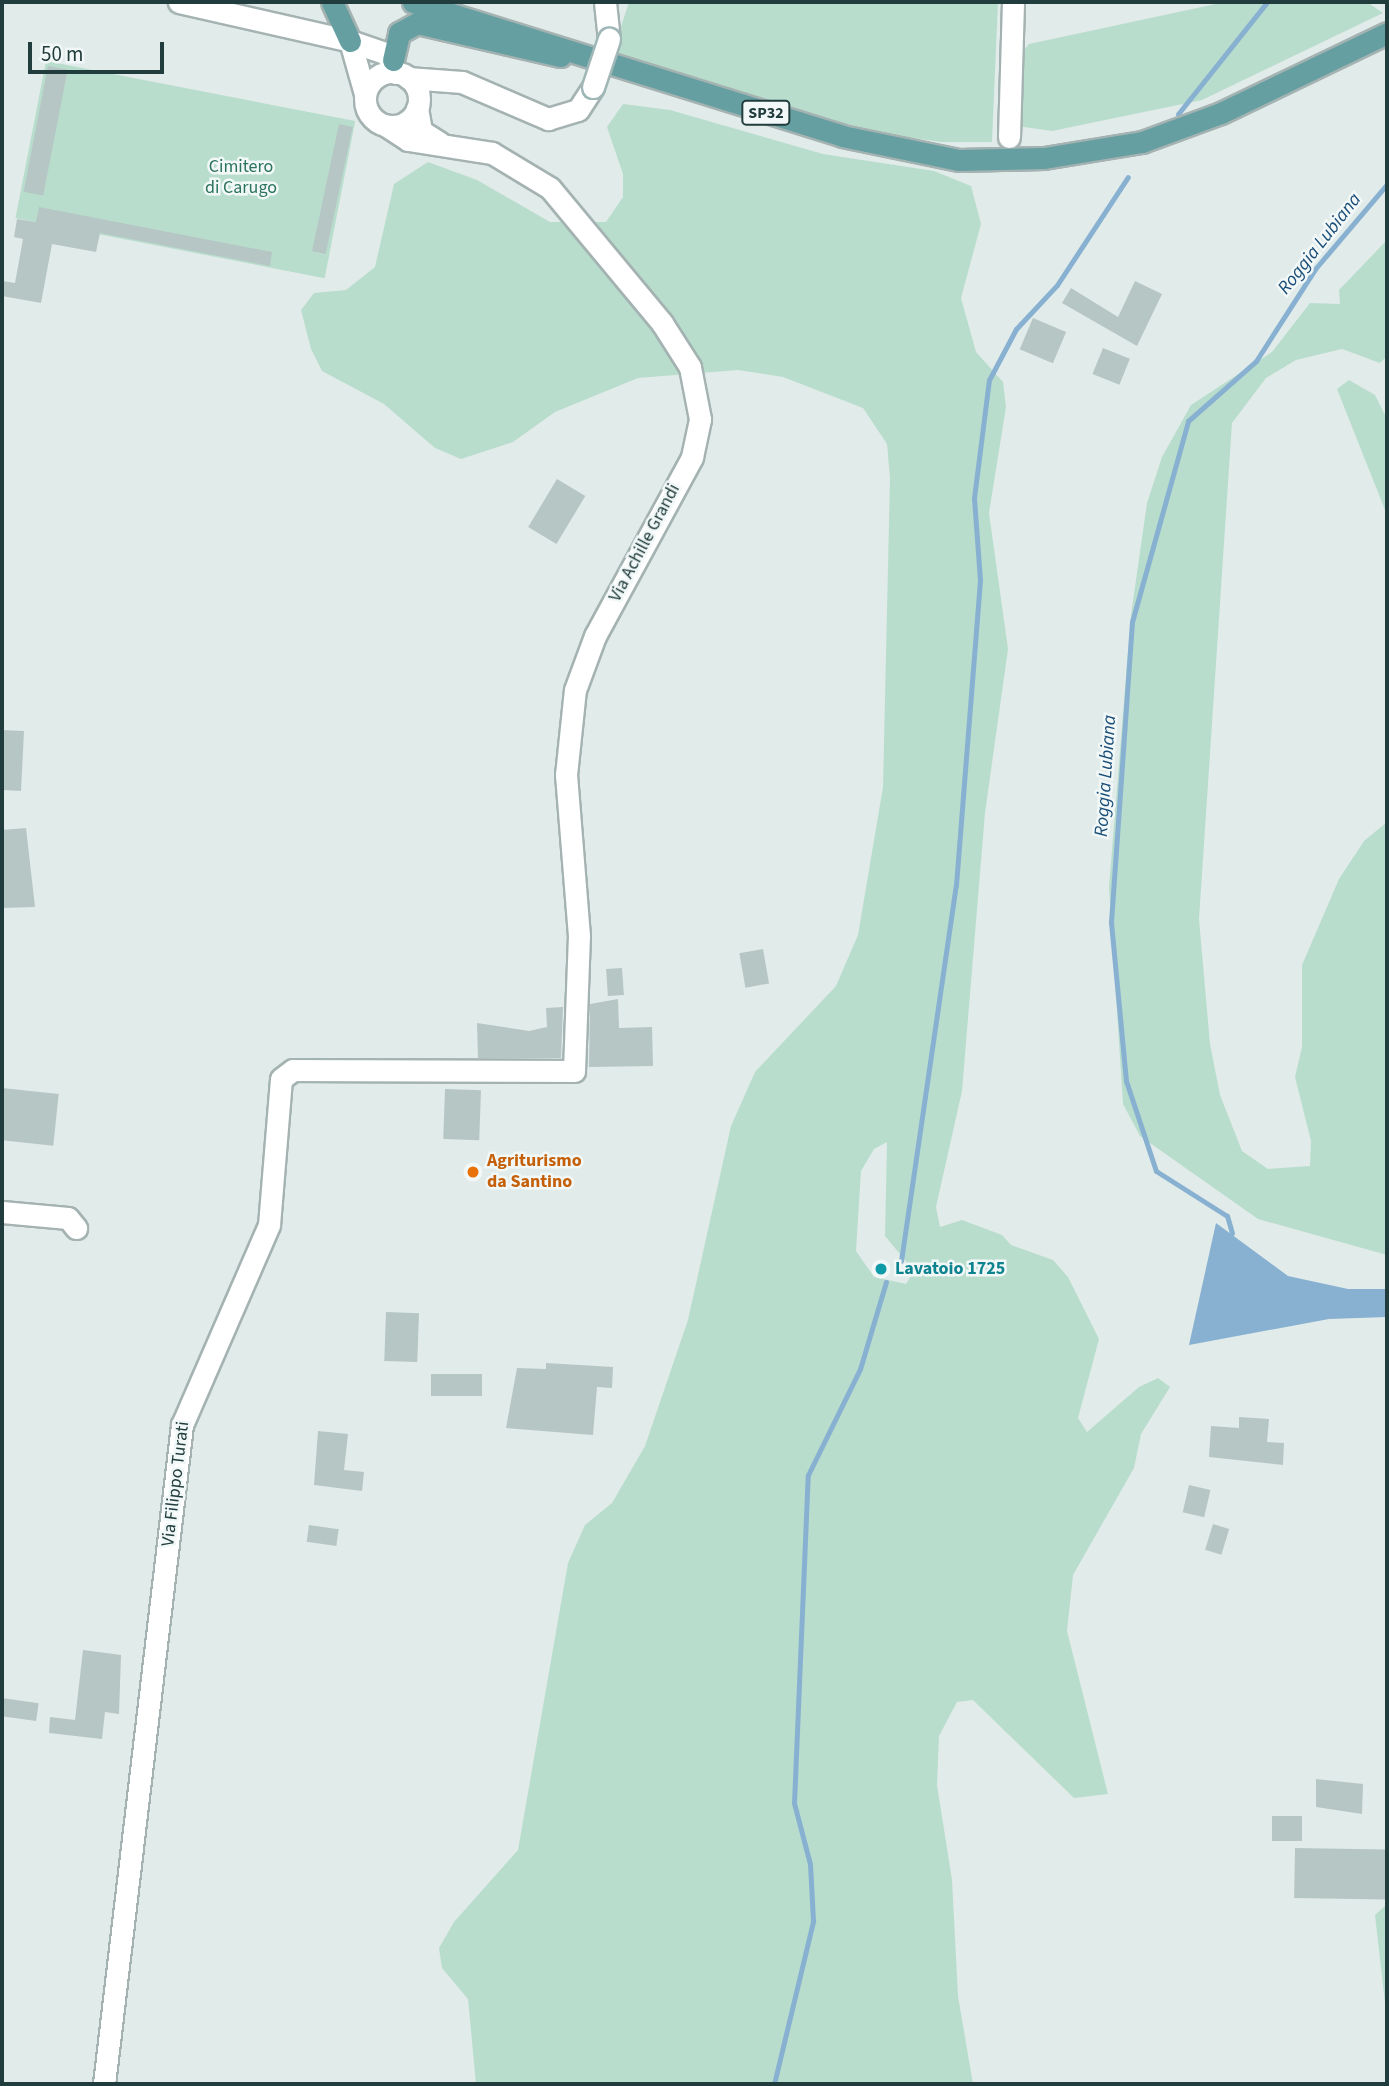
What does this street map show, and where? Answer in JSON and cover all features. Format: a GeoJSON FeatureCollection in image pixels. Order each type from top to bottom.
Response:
{"type":"FeatureCollection","features":[{"type":"Feature","properties":{"kind":"main road"},"geometry":{"type":"LineString","coordinates":[[331,2],[350,41]]}},
{"type":"Feature","properties":{"kind":"main road","name":"SP32"},"geometry":{"type":"LineString","coordinates":[[413,2],[842,136],[959,160],[1044,158],[1142,142],[1221,113],[1387,33]]}},
{"type":"Feature","properties":{"kind":"main road"},"geometry":{"type":"LineString","coordinates":[[459,2],[504,16],[525,37]]}},
{"type":"Feature","properties":{"kind":"main road"},"geometry":{"type":"LineString","coordinates":[[399,70],[399,33],[417,23],[533,55],[576,53]]}},
{"type":"Feature","properties":{"kind":"street"},"geometry":{"type":"LineString","coordinates":[[179,2],[350,41],[399,70],[423,96],[421,131],[441,144]]}},
{"type":"Feature","properties":{"kind":"street"},"geometry":{"type":"LineString","coordinates":[[350,41],[367,110],[385,125],[408,121],[423,96],[475,86],[548,119],[578,110],[593,87],[608,39],[605,2]]}},
{"type":"Feature","properties":{"kind":"street"},"geometry":{"type":"LineString","coordinates":[[1009,137],[1013,2]]}},
{"type":"Feature","properties":{"kind":"street"},"geometry":{"type":"LineString","coordinates":[[365,94],[373,80],[399,70]]}},
{"type":"Feature","properties":{"kind":"street","name":"Via Achille Grandi"},"geometry":{"type":"LineString","coordinates":[[385,125],[408,141],[492,153],[550,188],[662,323],[690,367],[701,403],[692,457],[589,649],[572,708],[566,816],[579,936],[578,1064]]}},
{"type":"Feature","properties":{"kind":"street","name":"Via Filippo Turati"},"geometry":{"type":"LineString","coordinates":[[104,2084],[182,1425],[269,1225],[281,1079],[293,1070],[560,1075],[578,1064]]}},
{"type":"Feature","properties":{"kind":"street"},"geometry":{"type":"LineString","coordinates":[[2,1212],[68,1218],[76,1228]]}},
{"type":"Feature","properties":{"kind":"green space"},"geometry":{"type":"Polygon","coordinates":[[[629,2],[998,2],[992,142],[941,142],[856,130],[613,52],[629,2]]]}},
{"type":"Feature","properties":{"kind":"green space"},"geometry":{"type":"Polygon","coordinates":[[[1225,2],[1367,2],[1383,13],[1202,100],[1052,131],[1017,126],[1019,56],[1029,44],[1225,2]]]}},
{"type":"Feature","properties":{"kind":"green space","name":"Cimitero di Carugo"},"geometry":{"type":"Polygon","coordinates":[[[46,61],[355,121],[325,278],[15,218],[46,61]]]}},
{"type":"Feature","properties":{"kind":"green space"},"geometry":{"type":"Polygon","coordinates":[[[623,104],[670,110],[823,154],[934,171],[971,186],[981,224],[961,298],[976,352],[1003,382],[1006,407],[989,513],[1008,649],[985,813],[962,1091],[936,1207],[940,1227],[962,1220],[1002,1235],[1011,1245],[1053,1260],[1068,1277],[1099,1339],[1078,1418],[1087,1432],[1139,1387],[1158,1378],[1170,1387],[1141,1434],[1134,1468],[1073,1575],[1067,1631],[1108,1794],[1074,1798],[973,1700],[957,1702],[939,1736],[937,1785],[952,1880],[958,1996],[973,2084],[476,2084],[468,1999],[442,1968],[439,1948],[454,1922],[518,1850],[568,1563],[585,1525],[612,1503],[645,1446],[688,1320],[731,1126],[755,1072],[836,986],[858,935],[883,787],[890,478],[887,444],[863,408],[783,377],[738,370],[638,378],[555,412],[513,442],[461,459],[435,448],[384,404],[322,371],[311,349],[301,310],[314,293],[346,290],[375,267],[394,184],[428,162],[477,180],[550,222],[606,222],[623,197],[623,174],[607,127],[623,104]],[[887,1142],[874,1149],[861,1171],[856,1251],[874,1277],[906,1284],[914,1271],[885,1236],[887,1142]]]}},
{"type":"Feature","properties":{"kind":"green space"},"geometry":{"type":"Polygon","coordinates":[[[1387,240],[1387,356],[1380,363],[1342,349],[1296,360],[1266,378],[1232,423],[1199,919],[1210,1044],[1220,1095],[1242,1151],[1268,1169],[1310,1166],[1311,1141],[1295,1077],[1302,1047],[1302,965],[1339,879],[1364,841],[1387,822],[1387,1255],[1258,1219],[1140,1136],[1123,1104],[1109,887],[1131,615],[1147,503],[1162,457],[1191,405],[1272,352],[1310,303],[1340,304],[1339,290],[1387,240]]]}},
{"type":"Feature","properties":{"kind":"green space"},"geometry":{"type":"Polygon","coordinates":[[[1349,380],[1375,395],[1387,419],[1387,515],[1337,389],[1349,380]]]}},
{"type":"Feature","properties":{"kind":"green space"},"geometry":{"type":"Polygon","coordinates":[[[1387,1904],[1387,2084],[1385,2084],[1386,2012],[1375,1915],[1387,1904]]]}},
{"type":"Feature","properties":{"kind":"water"},"geometry":{"type":"Polygon","coordinates":[[[1216,1223],[1288,1276],[1348,1289],[1387,1289],[1387,1317],[1329,1319],[1189,1345],[1216,1223]]]}},
{"type":"Feature","properties":{"kind":"building"},"geometry":{"type":"Polygon","coordinates":[[[48,66],[68,70],[43,195],[24,192],[48,66]]]}},
{"type":"Feature","properties":{"kind":"building"},"geometry":{"type":"Polygon","coordinates":[[[339,124],[353,127],[326,254],[312,251],[339,124]]]}},
{"type":"Feature","properties":{"kind":"building"},"geometry":{"type":"Polygon","coordinates":[[[39,207],[272,252],[270,266],[100,233],[96,252],[52,244],[41,303],[2,296],[3,281],[15,283],[23,239],[14,237],[17,219],[36,222],[39,207]]]}},
{"type":"Feature","properties":{"kind":"building"},"geometry":{"type":"Polygon","coordinates":[[[1135,281],[1162,294],[1137,346],[1062,303],[1071,288],[1118,317],[1135,281]]]}},
{"type":"Feature","properties":{"kind":"building"},"geometry":{"type":"Polygon","coordinates":[[[1033,318],[1066,332],[1053,363],[1020,349],[1033,318]]]}},
{"type":"Feature","properties":{"kind":"building"},"geometry":{"type":"Polygon","coordinates":[[[1103,348],[1130,359],[1119,385],[1093,374],[1103,348]]]}},
{"type":"Feature","properties":{"kind":"building"},"geometry":{"type":"Polygon","coordinates":[[[557,479],[585,496],[556,544],[528,527],[557,479]]]}},
{"type":"Feature","properties":{"kind":"building"},"geometry":{"type":"Polygon","coordinates":[[[2,730],[24,731],[21,791],[3,790],[2,730]]]}},
{"type":"Feature","properties":{"kind":"building"},"geometry":{"type":"Polygon","coordinates":[[[26,828],[35,907],[2,908],[2,830],[26,828]]]}},
{"type":"Feature","properties":{"kind":"building"},"geometry":{"type":"Polygon","coordinates":[[[763,949],[769,983],[745,988],[739,953],[763,949]]]}},
{"type":"Feature","properties":{"kind":"building"},"geometry":{"type":"Polygon","coordinates":[[[622,968],[624,995],[608,996],[606,969],[622,968]]]}},
{"type":"Feature","properties":{"kind":"building"},"geometry":{"type":"Polygon","coordinates":[[[618,999],[619,1028],[652,1027],[653,1066],[589,1067],[590,1004],[618,999]]]}},
{"type":"Feature","properties":{"kind":"building"},"geometry":{"type":"Polygon","coordinates":[[[563,1007],[561,1058],[478,1058],[477,1023],[529,1031],[547,1027],[546,1008],[563,1007]]]}},
{"type":"Feature","properties":{"kind":"building"},"geometry":{"type":"Polygon","coordinates":[[[2,1088],[59,1094],[53,1146],[2,1140],[2,1088]]]}},
{"type":"Feature","properties":{"kind":"building"},"geometry":{"type":"Polygon","coordinates":[[[445,1089],[481,1090],[479,1140],[443,1139],[445,1089]]]}},
{"type":"Feature","properties":{"kind":"building"},"geometry":{"type":"Polygon","coordinates":[[[386,1312],[419,1313],[417,1362],[384,1361],[386,1312]]]}},
{"type":"Feature","properties":{"kind":"building"},"geometry":{"type":"Polygon","coordinates":[[[546,1363],[613,1367],[612,1388],[597,1387],[593,1435],[506,1428],[517,1368],[546,1369],[546,1363]]]}},
{"type":"Feature","properties":{"kind":"building"},"geometry":{"type":"Polygon","coordinates":[[[431,1374],[482,1374],[482,1396],[431,1396],[431,1374]]]}},
{"type":"Feature","properties":{"kind":"building"},"geometry":{"type":"Polygon","coordinates":[[[1239,1417],[1269,1419],[1267,1442],[1284,1443],[1283,1465],[1209,1457],[1211,1426],[1239,1428],[1239,1417]]]}},
{"type":"Feature","properties":{"kind":"building"},"geometry":{"type":"Polygon","coordinates":[[[318,1431],[348,1434],[344,1470],[364,1472],[362,1491],[314,1485],[318,1431]]]}},
{"type":"Feature","properties":{"kind":"building"},"geometry":{"type":"Polygon","coordinates":[[[1189,1485],[1210,1490],[1204,1517],[1183,1512],[1189,1485]]]}},
{"type":"Feature","properties":{"kind":"building"},"geometry":{"type":"Polygon","coordinates":[[[1213,1524],[1229,1529],[1221,1555],[1205,1550],[1213,1524]]]}},
{"type":"Feature","properties":{"kind":"building"},"geometry":{"type":"Polygon","coordinates":[[[309,1525],[339,1529],[336,1546],[307,1542],[309,1525]]]}},
{"type":"Feature","properties":{"kind":"building"},"geometry":{"type":"Polygon","coordinates":[[[83,1650],[121,1655],[119,1714],[105,1712],[102,1739],[49,1733],[50,1717],[75,1720],[83,1650]]]}},
{"type":"Feature","properties":{"kind":"building"},"geometry":{"type":"Polygon","coordinates":[[[2,1698],[39,1703],[36,1721],[2,1716],[2,1698]]]}},
{"type":"Feature","properties":{"kind":"building"},"geometry":{"type":"Polygon","coordinates":[[[1316,1779],[1363,1784],[1362,1814],[1316,1807],[1316,1779]]]}},
{"type":"Feature","properties":{"kind":"building"},"geometry":{"type":"Polygon","coordinates":[[[1272,1816],[1302,1816],[1302,1841],[1272,1841],[1272,1816]]]}},
{"type":"Feature","properties":{"kind":"building"},"geometry":{"type":"Polygon","coordinates":[[[1295,1848],[1386,1850],[1385,1900],[1294,1898],[1295,1848]]]}},
{"type":"Feature","properties":{"kind":"waterway"},"geometry":{"type":"LineString","coordinates":[[1178,114],[1267,2]]}},
{"type":"Feature","properties":{"kind":"waterway"},"geometry":{"type":"LineString","coordinates":[[901,1261],[956,885],[980,580],[974,498],[989,380],[1016,329],[1057,285],[1128,177]]}},
{"type":"Feature","properties":{"kind":"waterway","name":"Roggia Lubiana"},"geometry":{"type":"LineString","coordinates":[[1232,1233],[1227,1216],[1156,1171],[1126,1081],[1111,922],[1132,622],[1188,421],[1256,361],[1315,269],[1387,184]]}},
{"type":"Feature","properties":{"kind":"waterway"},"geometry":{"type":"LineString","coordinates":[[774,2084],[813,1921],[810,1864],[794,1803],[808,1475],[860,1369],[886,1282]]}},
{"type":"Feature","properties":{"kind":"place","name":"Agriturismo da Santino"},"geometry":{"type":"Point","coordinates":[473,1172]}},
{"type":"Feature","properties":{"kind":"place","name":"Lavatoio 1725"},"geometry":{"type":"Point","coordinates":[881,1269]}}]}
